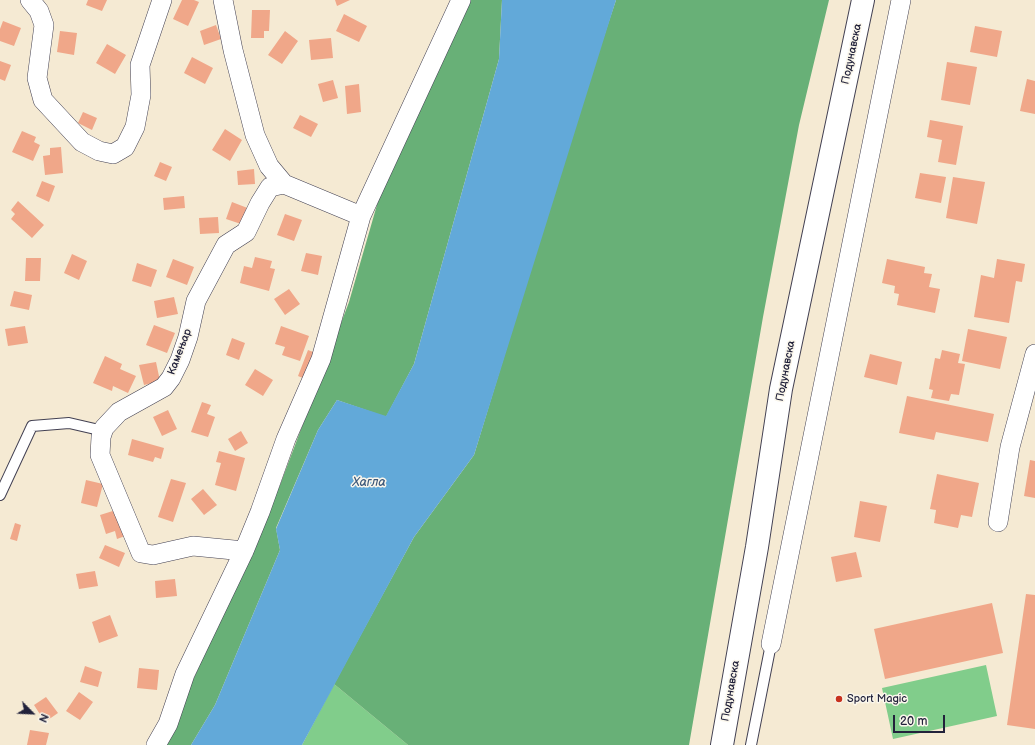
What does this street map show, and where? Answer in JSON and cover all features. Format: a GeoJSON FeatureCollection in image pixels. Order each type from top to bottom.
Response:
{"type":"FeatureCollection","features":[{"type":"Feature","properties":{"kind":"street"},"geometry":{"type":"LineString","coordinates":[[30,0],[40,11],[44,25],[37,78],[44,100],[82,142],[99,151],[113,154],[125,146],[135,127],[141,96],[140,65],[162,0]]}},
{"type":"Feature","properties":{"kind":"street"},"geometry":{"type":"LineString","coordinates":[[223,0],[233,50],[255,135],[269,166],[284,184],[361,216]]}},
{"type":"Feature","properties":{"kind":"street"},"geometry":{"type":"LineString","coordinates":[[156,745],[168,724],[185,674],[244,551],[260,512],[286,439],[321,358],[361,216],[461,0]]}},
{"type":"Feature","properties":{"kind":"street","name":"Подунавска"},"geometry":{"type":"LineString","coordinates":[[722,745],[757,547],[781,389],[864,0]]}},
{"type":"Feature","properties":{"kind":"street"},"geometry":{"type":"LineString","coordinates":[[771,644],[901,0]]}},
{"type":"Feature","properties":{"kind":"street","name":"Камењар"},"geometry":{"type":"LineString","coordinates":[[101,437],[104,428],[119,412],[164,387],[171,378],[180,360],[188,337],[196,301],[226,245],[246,232],[260,202],[270,187],[284,184]]}},
{"type":"Feature","properties":{"kind":"street"},"geometry":{"type":"LineString","coordinates":[[998,522],[1010,447],[1035,354]]}},
{"type":"Feature","properties":{"kind":"street"},"geometry":{"type":"LineString","coordinates":[[101,437],[100,455],[141,553],[153,555],[193,546],[244,551]]}},
{"type":"Feature","properties":{"kind":"lane"},"geometry":{"type":"LineString","coordinates":[[0,495],[32,426],[69,423],[95,429],[101,437]]}},
{"type":"Feature","properties":{"kind":"lane"},"geometry":{"type":"LineString","coordinates":[[751,745],[771,644]]}},
{"type":"Feature","properties":{"kind":"green space"},"geometry":{"type":"Polygon","coordinates":[[[469,0],[502,0],[499,59],[414,364],[386,417],[337,400],[318,430],[276,528],[280,550],[215,705],[191,745],[164,745],[280,485],[349,302],[383,184],[469,0]]]}},
{"type":"Feature","properties":{"kind":"green space"},"geometry":{"type":"Polygon","coordinates":[[[616,0],[829,0],[799,125],[763,317],[689,745],[408,745],[334,684],[414,537],[474,455],[577,117],[616,0]]]}},
{"type":"Feature","properties":{"kind":"green space"},"geometry":{"type":"Polygon","coordinates":[[[986,665],[997,716],[893,739],[882,688],[986,665]]]}},
{"type":"Feature","properties":{"kind":"green space"},"geometry":{"type":"Polygon","coordinates":[[[334,684],[408,745],[302,745],[334,684]]]}},
{"type":"Feature","properties":{"kind":"water","name":"Хагла"},"geometry":{"type":"Polygon","coordinates":[[[502,0],[616,0],[474,455],[414,537],[302,745],[191,745],[215,705],[280,550],[276,529],[318,430],[337,400],[386,416],[414,364],[499,59],[502,0]]]}},
{"type":"Feature","properties":{"kind":"building"},"geometry":{"type":"Polygon","coordinates":[[[88,0],[107,0],[102,11],[86,5],[88,0]]]}},
{"type":"Feature","properties":{"kind":"building"},"geometry":{"type":"Polygon","coordinates":[[[182,0],[194,0],[199,2],[188,26],[173,19],[182,0]]]}},
{"type":"Feature","properties":{"kind":"building"},"geometry":{"type":"Polygon","coordinates":[[[335,0],[350,0],[337,6],[335,0]]]}},
{"type":"Feature","properties":{"kind":"building"},"geometry":{"type":"Polygon","coordinates":[[[252,10],[270,10],[269,31],[264,31],[264,38],[251,38],[252,10]]]}},
{"type":"Feature","properties":{"kind":"building"},"geometry":{"type":"Polygon","coordinates":[[[344,14],[367,26],[359,42],[336,31],[344,14]]]}},
{"type":"Feature","properties":{"kind":"building"},"geometry":{"type":"Polygon","coordinates":[[[3,21],[21,28],[14,46],[0,41],[0,29],[3,21]]]}},
{"type":"Feature","properties":{"kind":"building"},"geometry":{"type":"Polygon","coordinates":[[[216,25],[221,39],[204,45],[200,31],[216,25]]]}},
{"type":"Feature","properties":{"kind":"building"},"geometry":{"type":"Polygon","coordinates":[[[975,26],[1002,31],[997,57],[970,52],[975,26]]]}},
{"type":"Feature","properties":{"kind":"building"},"geometry":{"type":"Polygon","coordinates":[[[60,31],[77,33],[74,55],[57,52],[60,31]]]}},
{"type":"Feature","properties":{"kind":"building"},"geometry":{"type":"Polygon","coordinates":[[[285,31],[298,41],[282,64],[268,55],[285,31]]]}},
{"type":"Feature","properties":{"kind":"building"},"geometry":{"type":"Polygon","coordinates":[[[331,38],[333,58],[311,60],[309,40],[331,38]]]}},
{"type":"Feature","properties":{"kind":"building"},"geometry":{"type":"Polygon","coordinates":[[[107,44],[126,55],[115,74],[96,63],[107,44]]]}},
{"type":"Feature","properties":{"kind":"building"},"geometry":{"type":"Polygon","coordinates":[[[192,57],[213,68],[205,84],[184,73],[192,57]]]}},
{"type":"Feature","properties":{"kind":"building"},"geometry":{"type":"Polygon","coordinates":[[[0,61],[11,65],[5,81],[0,79],[0,61]]]}},
{"type":"Feature","properties":{"kind":"building"},"geometry":{"type":"Polygon","coordinates":[[[947,62],[977,67],[970,105],[941,100],[947,62]]]}},
{"type":"Feature","properties":{"kind":"building"},"geometry":{"type":"Polygon","coordinates":[[[1027,79],[1035,81],[1035,114],[1020,111],[1027,79]]]}},
{"type":"Feature","properties":{"kind":"building"},"geometry":{"type":"Polygon","coordinates":[[[333,80],[338,98],[323,102],[318,84],[333,80]]]}},
{"type":"Feature","properties":{"kind":"building"},"geometry":{"type":"Polygon","coordinates":[[[359,84],[361,112],[347,114],[345,86],[359,84]]]}},
{"type":"Feature","properties":{"kind":"building"},"geometry":{"type":"Polygon","coordinates":[[[83,112],[97,118],[92,130],[78,123],[83,112]]]}},
{"type":"Feature","properties":{"kind":"building"},"geometry":{"type":"Polygon","coordinates":[[[300,115],[318,124],[311,137],[293,128],[300,115]]]}},
{"type":"Feature","properties":{"kind":"building"},"geometry":{"type":"Polygon","coordinates":[[[930,120],[963,126],[956,165],[938,162],[942,140],[927,137],[930,120]]]}},
{"type":"Feature","properties":{"kind":"building"},"geometry":{"type":"Polygon","coordinates":[[[225,129],[242,140],[230,161],[212,150],[225,129]]]}},
{"type":"Feature","properties":{"kind":"building"},"geometry":{"type":"Polygon","coordinates":[[[22,131],[36,137],[34,142],[40,145],[33,161],[12,152],[22,131]]]}},
{"type":"Feature","properties":{"kind":"building"},"geometry":{"type":"Polygon","coordinates":[[[61,147],[63,173],[45,175],[43,156],[50,155],[50,148],[61,147]]]}},
{"type":"Feature","properties":{"kind":"building"},"geometry":{"type":"Polygon","coordinates":[[[160,162],[172,167],[166,181],[154,176],[160,162]]]}},
{"type":"Feature","properties":{"kind":"building"},"geometry":{"type":"Polygon","coordinates":[[[254,169],[255,184],[238,185],[237,171],[254,169]]]}},
{"type":"Feature","properties":{"kind":"building"},"geometry":{"type":"Polygon","coordinates":[[[920,173],[946,177],[941,203],[915,198],[920,173]]]}},
{"type":"Feature","properties":{"kind":"building"},"geometry":{"type":"Polygon","coordinates":[[[953,177],[985,182],[977,224],[946,218],[953,177]]]}},
{"type":"Feature","properties":{"kind":"building"},"geometry":{"type":"Polygon","coordinates":[[[42,181],[55,186],[49,202],[36,196],[42,181]]]}},
{"type":"Feature","properties":{"kind":"building"},"geometry":{"type":"Polygon","coordinates":[[[184,196],[185,208],[164,210],[163,198],[184,196]]]}},
{"type":"Feature","properties":{"kind":"building"},"geometry":{"type":"Polygon","coordinates":[[[18,201],[44,225],[32,238],[11,219],[15,214],[11,210],[18,201]]]}},
{"type":"Feature","properties":{"kind":"building"},"geometry":{"type":"Polygon","coordinates":[[[232,202],[250,209],[244,225],[226,219],[232,202]]]}},
{"type":"Feature","properties":{"kind":"building"},"geometry":{"type":"Polygon","coordinates":[[[285,214],[302,220],[294,241],[277,235],[285,214]]]}},
{"type":"Feature","properties":{"kind":"building"},"geometry":{"type":"Polygon","coordinates":[[[218,217],[219,233],[200,234],[199,218],[218,217]]]}},
{"type":"Feature","properties":{"kind":"building"},"geometry":{"type":"Polygon","coordinates":[[[306,253],[322,256],[318,275],[301,271],[306,253]]]}},
{"type":"Feature","properties":{"kind":"building"},"geometry":{"type":"Polygon","coordinates":[[[72,254],[87,261],[79,280],[64,273],[72,254]]]}},
{"type":"Feature","properties":{"kind":"building"},"geometry":{"type":"Polygon","coordinates":[[[255,257],[272,261],[270,268],[275,269],[269,291],[240,283],[244,266],[252,268],[255,257]]]}},
{"type":"Feature","properties":{"kind":"building"},"geometry":{"type":"Polygon","coordinates":[[[26,258],[41,258],[40,281],[25,281],[26,258]]]}},
{"type":"Feature","properties":{"kind":"building"},"geometry":{"type":"Polygon","coordinates":[[[173,259],[194,267],[187,285],[166,277],[173,259]]]}},
{"type":"Feature","properties":{"kind":"building"},"geometry":{"type":"Polygon","coordinates":[[[887,259],[925,267],[924,273],[932,274],[929,287],[940,289],[935,313],[897,305],[899,294],[894,293],[895,286],[882,283],[887,259]]]}},
{"type":"Feature","properties":{"kind":"building"},"geometry":{"type":"Polygon","coordinates":[[[997,259],[1025,264],[1022,282],[1016,281],[1009,323],[974,317],[981,275],[994,278],[997,259]]]}},
{"type":"Feature","properties":{"kind":"building"},"geometry":{"type":"Polygon","coordinates":[[[137,263],[157,270],[151,287],[132,281],[137,263]]]}},
{"type":"Feature","properties":{"kind":"building"},"geometry":{"type":"Polygon","coordinates":[[[289,289],[300,304],[285,315],[274,299],[289,289]]]}},
{"type":"Feature","properties":{"kind":"building"},"geometry":{"type":"Polygon","coordinates":[[[14,291],[32,295],[29,310],[10,306],[14,291]]]}},
{"type":"Feature","properties":{"kind":"building"},"geometry":{"type":"Polygon","coordinates":[[[174,297],[178,314],[157,318],[154,301],[174,297]]]}},
{"type":"Feature","properties":{"kind":"building"},"geometry":{"type":"Polygon","coordinates":[[[154,325],[175,333],[167,353],[146,345],[154,325]]]}},
{"type":"Feature","properties":{"kind":"building"},"geometry":{"type":"Polygon","coordinates":[[[25,326],[28,343],[8,346],[5,329],[25,326]]]}},
{"type":"Feature","properties":{"kind":"building"},"geometry":{"type":"Polygon","coordinates":[[[281,326],[309,336],[300,361],[282,355],[285,347],[275,344],[281,326]]]}},
{"type":"Feature","properties":{"kind":"building"},"geometry":{"type":"Polygon","coordinates":[[[968,329],[1007,337],[1000,369],[962,361],[968,329]]]}},
{"type":"Feature","properties":{"kind":"building"},"geometry":{"type":"Polygon","coordinates":[[[232,338],[245,343],[239,360],[226,355],[232,338]]]}},
{"type":"Feature","properties":{"kind":"building"},"geometry":{"type":"Polygon","coordinates":[[[308,350],[321,355],[305,379],[298,376],[308,350]]]}},
{"type":"Feature","properties":{"kind":"building"},"geometry":{"type":"Polygon","coordinates":[[[942,350],[960,354],[958,363],[965,364],[959,395],[951,394],[949,401],[931,398],[933,390],[929,389],[935,358],[940,359],[942,350]]]}},
{"type":"Feature","properties":{"kind":"building"},"geometry":{"type":"Polygon","coordinates":[[[870,354],[902,362],[897,385],[864,377],[870,354]]]}},
{"type":"Feature","properties":{"kind":"building"},"geometry":{"type":"Polygon","coordinates":[[[105,356],[122,364],[120,369],[136,376],[128,393],[113,386],[112,391],[93,383],[105,356]]]}},
{"type":"Feature","properties":{"kind":"building"},"geometry":{"type":"Polygon","coordinates":[[[156,362],[160,381],[144,385],[139,365],[156,362]]]}},
{"type":"Feature","properties":{"kind":"building"},"geometry":{"type":"Polygon","coordinates":[[[255,369],[273,380],[263,396],[245,385],[255,369]]]}},
{"type":"Feature","properties":{"kind":"building"},"geometry":{"type":"Polygon","coordinates":[[[907,396],[994,414],[988,442],[936,432],[934,440],[899,433],[907,396]]]}},
{"type":"Feature","properties":{"kind":"building"},"geometry":{"type":"Polygon","coordinates":[[[202,402],[211,405],[207,414],[215,417],[208,437],[191,432],[202,402]]]}},
{"type":"Feature","properties":{"kind":"building"},"geometry":{"type":"Polygon","coordinates":[[[168,410],[177,429],[162,436],[153,417],[168,410]]]}},
{"type":"Feature","properties":{"kind":"building"},"geometry":{"type":"Polygon","coordinates":[[[241,431],[248,443],[235,451],[228,439],[241,431]]]}},
{"type":"Feature","properties":{"kind":"building"},"geometry":{"type":"Polygon","coordinates":[[[132,439],[164,448],[161,459],[155,457],[153,462],[128,455],[132,439]]]}},
{"type":"Feature","properties":{"kind":"building"},"geometry":{"type":"Polygon","coordinates":[[[219,451],[245,458],[236,491],[215,485],[221,463],[216,462],[219,451]]]}},
{"type":"Feature","properties":{"kind":"building"},"geometry":{"type":"Polygon","coordinates":[[[1030,460],[1035,461],[1035,498],[1024,496],[1030,460]]]}},
{"type":"Feature","properties":{"kind":"building"},"geometry":{"type":"Polygon","coordinates":[[[937,474],[979,483],[972,517],[961,515],[958,528],[934,523],[936,510],[930,509],[937,474]]]}},
{"type":"Feature","properties":{"kind":"building"},"geometry":{"type":"Polygon","coordinates":[[[171,479],[186,483],[173,522],[158,517],[171,479]]]}},
{"type":"Feature","properties":{"kind":"building"},"geometry":{"type":"Polygon","coordinates":[[[86,480],[103,484],[97,507],[81,503],[86,480]]]}},
{"type":"Feature","properties":{"kind":"building"},"geometry":{"type":"Polygon","coordinates":[[[203,489],[217,505],[204,515],[191,499],[203,489]]]}},
{"type":"Feature","properties":{"kind":"building"},"geometry":{"type":"Polygon","coordinates":[[[860,501],[887,506],[880,542],[854,537],[860,501]]]}},
{"type":"Feature","properties":{"kind":"building"},"geometry":{"type":"Polygon","coordinates":[[[116,510],[125,536],[117,539],[115,531],[106,534],[100,515],[116,510]]]}},
{"type":"Feature","properties":{"kind":"building"},"geometry":{"type":"Polygon","coordinates":[[[15,523],[21,525],[17,541],[10,539],[15,523]]]}},
{"type":"Feature","properties":{"kind":"building"},"geometry":{"type":"Polygon","coordinates":[[[105,545],[125,553],[119,567],[99,558],[105,545]]]}},
{"type":"Feature","properties":{"kind":"building"},"geometry":{"type":"Polygon","coordinates":[[[856,552],[862,577],[836,582],[831,557],[856,552]]]}},
{"type":"Feature","properties":{"kind":"building"},"geometry":{"type":"Polygon","coordinates":[[[95,571],[98,586],[79,589],[76,574],[95,571]]]}},
{"type":"Feature","properties":{"kind":"building"},"geometry":{"type":"Polygon","coordinates":[[[175,579],[177,596],[156,598],[155,581],[175,579]]]}},
{"type":"Feature","properties":{"kind":"building"},"geometry":{"type":"Polygon","coordinates":[[[1026,594],[1035,595],[1035,729],[1007,725],[1026,594]]]}},
{"type":"Feature","properties":{"kind":"building"},"geometry":{"type":"Polygon","coordinates":[[[992,603],[1003,653],[885,679],[874,629],[992,603]]]}},
{"type":"Feature","properties":{"kind":"building"},"geometry":{"type":"Polygon","coordinates":[[[110,615],[118,636],[99,643],[92,622],[110,615]]]}},
{"type":"Feature","properties":{"kind":"building"},"geometry":{"type":"Polygon","coordinates":[[[85,666],[102,672],[98,687],[80,682],[85,666]]]}},
{"type":"Feature","properties":{"kind":"building"},"geometry":{"type":"Polygon","coordinates":[[[139,668],[159,670],[157,690],[137,688],[139,668]]]}},
{"type":"Feature","properties":{"kind":"building"},"geometry":{"type":"Polygon","coordinates":[[[79,692],[93,702],[80,720],[66,711],[79,692]]]}},
{"type":"Feature","properties":{"kind":"building"},"geometry":{"type":"Polygon","coordinates":[[[46,697],[58,713],[45,722],[34,705],[46,697]]]}},
{"type":"Feature","properties":{"kind":"building"},"geometry":{"type":"Polygon","coordinates":[[[30,730],[49,733],[46,745],[27,745],[30,730]]]}},
{"type":"Feature","properties":{"kind":"place","name":"Sport Magic"},"geometry":{"type":"Point","coordinates":[839,699]}}]}
